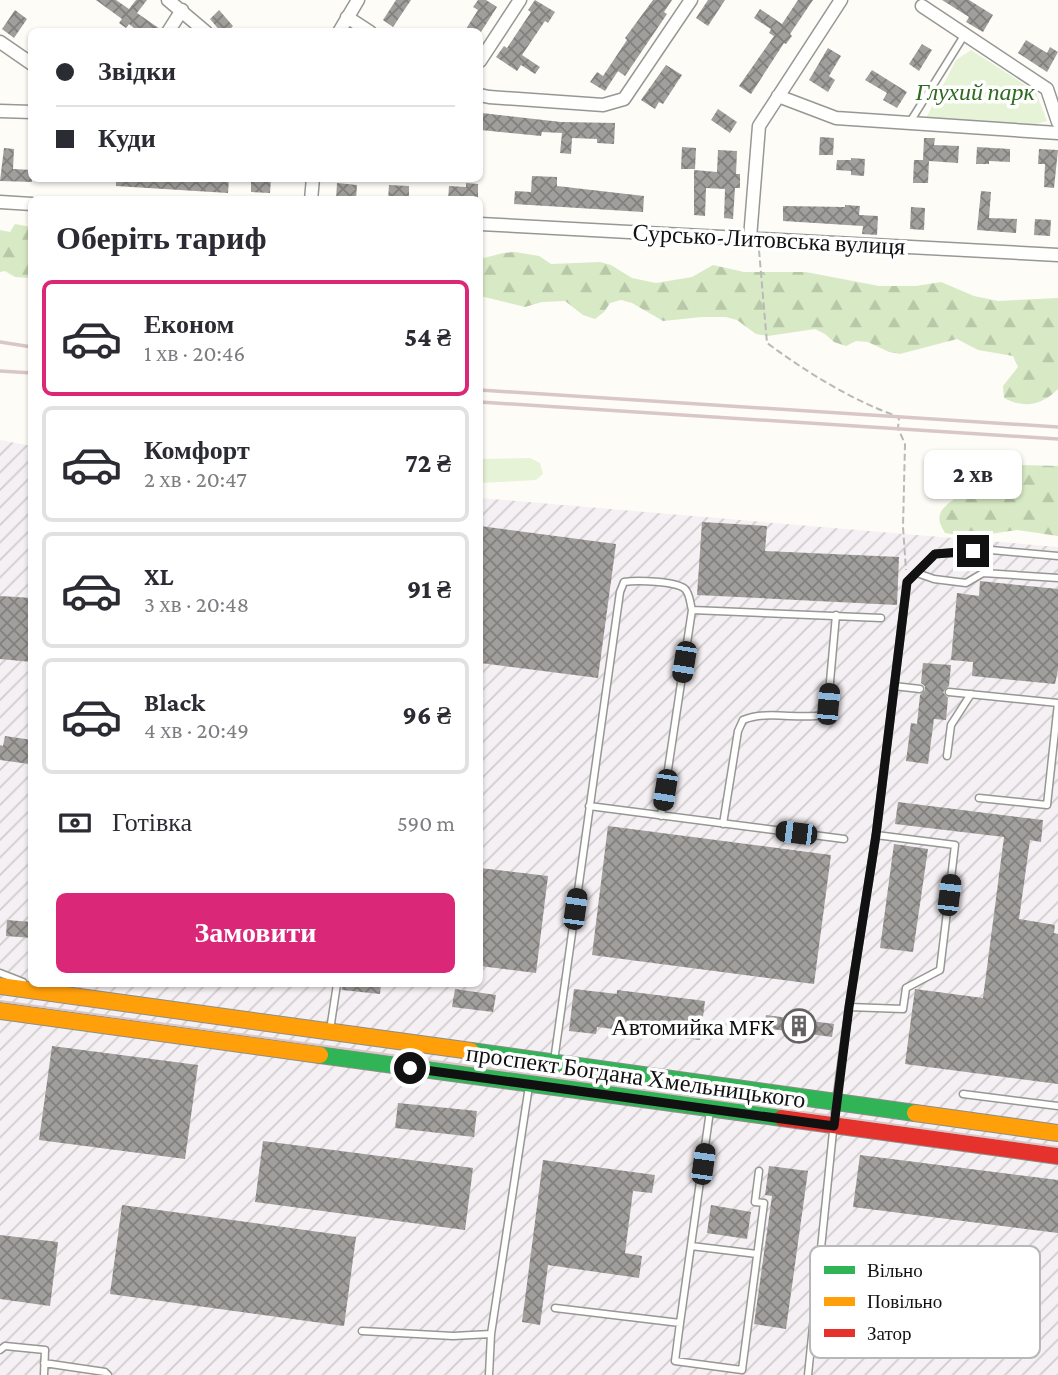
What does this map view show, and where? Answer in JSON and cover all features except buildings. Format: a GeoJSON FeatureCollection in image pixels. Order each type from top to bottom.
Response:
{"type":"FeatureCollection","features":[{"type":"Feature","properties":{"kind":"main road","name":"проспект Богдана Хмельницького"},"geometry":{"type":"LineString","coordinates":[[0,976],[28,986]]}},
{"type":"Feature","properties":{"kind":"main road","name":"проспект Богдана Хмельницького"},"geometry":{"type":"LineString","coordinates":[[32,987],[50,993],[70,990],[329,1032],[1058,1133]]}},
{"type":"Feature","properties":{"kind":"main road","name":"проспект Богдана Хмельницького"},"geometry":{"type":"LineString","coordinates":[[0,1011],[1058,1156]]}},
{"type":"Feature","properties":{"kind":"street"},"geometry":{"type":"LineString","coordinates":[[168,0],[202,28]]}},
{"type":"Feature","properties":{"kind":"street"},"geometry":{"type":"LineString","coordinates":[[341,28],[358,0]]}},
{"type":"Feature","properties":{"kind":"street"},"geometry":{"type":"LineString","coordinates":[[483,56],[520,0]]}},
{"type":"Feature","properties":{"kind":"street"},"geometry":{"type":"LineString","coordinates":[[483,96],[603,105],[624,99],[691,0]]}},
{"type":"Feature","properties":{"kind":"street"},"geometry":{"type":"LineString","coordinates":[[754,238],[759,126],[841,0]]}},
{"type":"Feature","properties":{"kind":"street"},"geometry":{"type":"LineString","coordinates":[[922,6],[1047,89],[1058,121]]}},
{"type":"Feature","properties":{"kind":"street"},"geometry":{"type":"LineString","coordinates":[[172,28],[183,10]]}},
{"type":"Feature","properties":{"kind":"street"},"geometry":{"type":"LineString","coordinates":[[347,17],[364,28]]}},
{"type":"Feature","properties":{"kind":"street"},"geometry":{"type":"LineString","coordinates":[[0,43],[28,61]]}},
{"type":"Feature","properties":{"kind":"street"},"geometry":{"type":"LineString","coordinates":[[778,96],[836,118],[1058,133]]}},
{"type":"Feature","properties":{"kind":"street"},"geometry":{"type":"LineString","coordinates":[[0,111],[28,112]]}},
{"type":"Feature","properties":{"kind":"street"},"geometry":{"type":"LineString","coordinates":[[0,202],[28,204]]}},
{"type":"Feature","properties":{"kind":"street","name":"Сурсько-Литовська вулиця"},"geometry":{"type":"LineString","coordinates":[[483,224],[1058,255]]}},
{"type":"Feature","properties":{"kind":"lane"},"geometry":{"type":"LineString","coordinates":[[909,124],[965,34]]}},
{"type":"Feature","properties":{"kind":"lane"},"geometry":{"type":"LineString","coordinates":[[821,1246],[836,1102],[876,835],[907,582],[935,554],[991,550],[1058,556]]}},
{"type":"Feature","properties":{"kind":"lane"},"geometry":{"type":"LineString","coordinates":[[917,573],[934,579],[966,583],[983,573],[1058,578]]}},
{"type":"Feature","properties":{"kind":"lane"},"geometry":{"type":"LineString","coordinates":[[554,1063],[620,592],[625,582],[679,585],[687,591],[692,610],[661,816]]}},
{"type":"Feature","properties":{"kind":"lane"},"geometry":{"type":"LineString","coordinates":[[692,610],[881,618]]}},
{"type":"Feature","properties":{"kind":"lane"},"geometry":{"type":"LineString","coordinates":[[723,824],[737,731],[743,720],[754,716],[824,715],[828,704],[836,615]]}},
{"type":"Feature","properties":{"kind":"lane"},"geometry":{"type":"LineString","coordinates":[[894,686],[920,689]]}},
{"type":"Feature","properties":{"kind":"lane"},"geometry":{"type":"LineString","coordinates":[[949,692],[1058,703],[1047,805],[979,797]]}},
{"type":"Feature","properties":{"kind":"lane"},"geometry":{"type":"LineString","coordinates":[[947,755],[951,725],[971,694]]}},
{"type":"Feature","properties":{"kind":"lane"},"geometry":{"type":"LineString","coordinates":[[589,806],[844,839]]}},
{"type":"Feature","properties":{"kind":"lane"},"geometry":{"type":"LineString","coordinates":[[849,1007],[904,1009],[906,988],[940,970],[955,845],[876,835]]}},
{"type":"Feature","properties":{"kind":"lane"},"geometry":{"type":"LineString","coordinates":[[329,1032],[336,987]]}},
{"type":"Feature","properties":{"kind":"lane"},"geometry":{"type":"LineString","coordinates":[[489,1375],[491,1334],[529,1084]]}},
{"type":"Feature","properties":{"kind":"lane"},"geometry":{"type":"LineString","coordinates":[[963,1094],[1058,1106]]}},
{"type":"Feature","properties":{"kind":"lane"},"geometry":{"type":"LineString","coordinates":[[710,1109],[675,1361],[742,1370],[764,1203],[755,1202],[759,1171]]}},
{"type":"Feature","properties":{"kind":"lane"},"geometry":{"type":"LineString","coordinates":[[691,1246],[757,1254]]}},
{"type":"Feature","properties":{"kind":"lane"},"geometry":{"type":"LineString","coordinates":[[555,1308],[680,1323]]}},
{"type":"Feature","properties":{"kind":"lane"},"geometry":{"type":"LineString","coordinates":[[362,1331],[453,1336],[491,1334]]}},
{"type":"Feature","properties":{"kind":"lane"},"geometry":{"type":"LineString","coordinates":[[0,1350],[5,1346],[45,1350],[44,1375]]}},
{"type":"Feature","properties":{"kind":"lane"},"geometry":{"type":"LineString","coordinates":[[808,1375],[810,1356]]}},
{"type":"Feature","properties":{"kind":"lane"},"geometry":{"type":"LineString","coordinates":[[44,1363],[105,1372],[108,1375]]}},
{"type":"Feature","properties":{"kind":"path"},"geometry":{"type":"LineString","coordinates":[[754,238],[767,343],[840,390],[899,417],[898,428],[905,444],[903,527],[907,582]]}},
{"type":"Feature","properties":{"kind":"shaded area"},"geometry":{"type":"Polygon","coordinates":[[[0,440],[28,445],[28,987],[483,987],[483,498],[1058,547],[1058,1375],[0,1375],[0,440]]]}},
{"type":"Feature","properties":{"kind":"green space","name":"Глухий парк"},"geometry":{"type":"Polygon","coordinates":[[[971,50],[1036,92],[1047,121],[1030,126],[925,120],[956,60],[971,50]]]}},
{"type":"Feature","properties":{"kind":"green space"},"geometry":{"type":"Polygon","coordinates":[[[15,224],[28,226],[28,278],[0,272],[0,230],[10,232],[15,224]]]}},
{"type":"Feature","properties":{"kind":"green space"},"geometry":{"type":"Polygon","coordinates":[[[503,253],[539,256],[551,264],[600,262],[611,265],[632,278],[656,283],[692,277],[713,265],[744,272],[806,272],[879,286],[916,286],[941,282],[974,296],[998,301],[1058,298],[1058,389],[1046,399],[1033,404],[1004,398],[1003,386],[1018,367],[1013,356],[978,350],[957,339],[900,354],[868,342],[856,341],[846,346],[834,342],[815,329],[768,336],[756,334],[737,320],[726,317],[663,321],[632,303],[621,300],[610,303],[595,319],[583,315],[565,301],[542,302],[525,307],[483,297],[483,258],[503,253]]]}},
{"type":"Feature","properties":{"kind":"green space"},"geometry":{"type":"Polygon","coordinates":[[[530,458],[540,463],[543,474],[536,480],[483,483],[483,459],[530,458]]]}},
{"type":"Feature","properties":{"kind":"green space"},"geometry":{"type":"Polygon","coordinates":[[[1021,465],[1058,466],[1058,536],[1017,530],[969,537],[945,533],[939,518],[945,507],[977,485],[1021,465]]]}},
{"type":"Feature","properties":{"kind":"tram line"},"geometry":{"type":"LineString","coordinates":[[0,1001],[1058,1147]]}},
{"type":"Feature","properties":{"kind":"railway"},"geometry":{"type":"LineString","coordinates":[[0,342],[28,346]]}},
{"type":"Feature","properties":{"kind":"railway"},"geometry":{"type":"LineString","coordinates":[[0,371],[28,373]]}},
{"type":"Feature","properties":{"kind":"railway"},"geometry":{"type":"LineString","coordinates":[[483,390],[1058,427]]}},
{"type":"Feature","properties":{"kind":"railway"},"geometry":{"type":"LineString","coordinates":[[483,402],[1058,439]]}},
{"type":"Feature","properties":{"kind":"traffic: fast"},"geometry":{"type":"LineString","coordinates":[[471,1051],[915,1113]]}},
{"type":"Feature","properties":{"kind":"traffic: fast"},"geometry":{"type":"LineString","coordinates":[[320,1055],[782,1118]]}},
{"type":"Feature","properties":{"kind":"traffic: slow"},"geometry":{"type":"LineString","coordinates":[[0,986],[471,1051]]}},
{"type":"Feature","properties":{"kind":"traffic: slow"},"geometry":{"type":"LineString","coordinates":[[0,1011],[320,1055]]}},
{"type":"Feature","properties":{"kind":"traffic: slow"},"geometry":{"type":"LineString","coordinates":[[915,1113],[1058,1133]]}},
{"type":"Feature","properties":{"kind":"traffic: jam"},"geometry":{"type":"LineString","coordinates":[[782,1118],[1058,1156]]}},
{"type":"Feature","properties":{"kind":"place","name":"Автомийка MFK"},"geometry":{"type":"Point","coordinates":[799,1026]}},
{"type":"Feature","properties":{"kind":"route"},"geometry":{"type":"LineString","coordinates":[[410,1068],[834,1126],[849,1007],[876,835],[907,582],[935,554],[973,551]]}}]}
